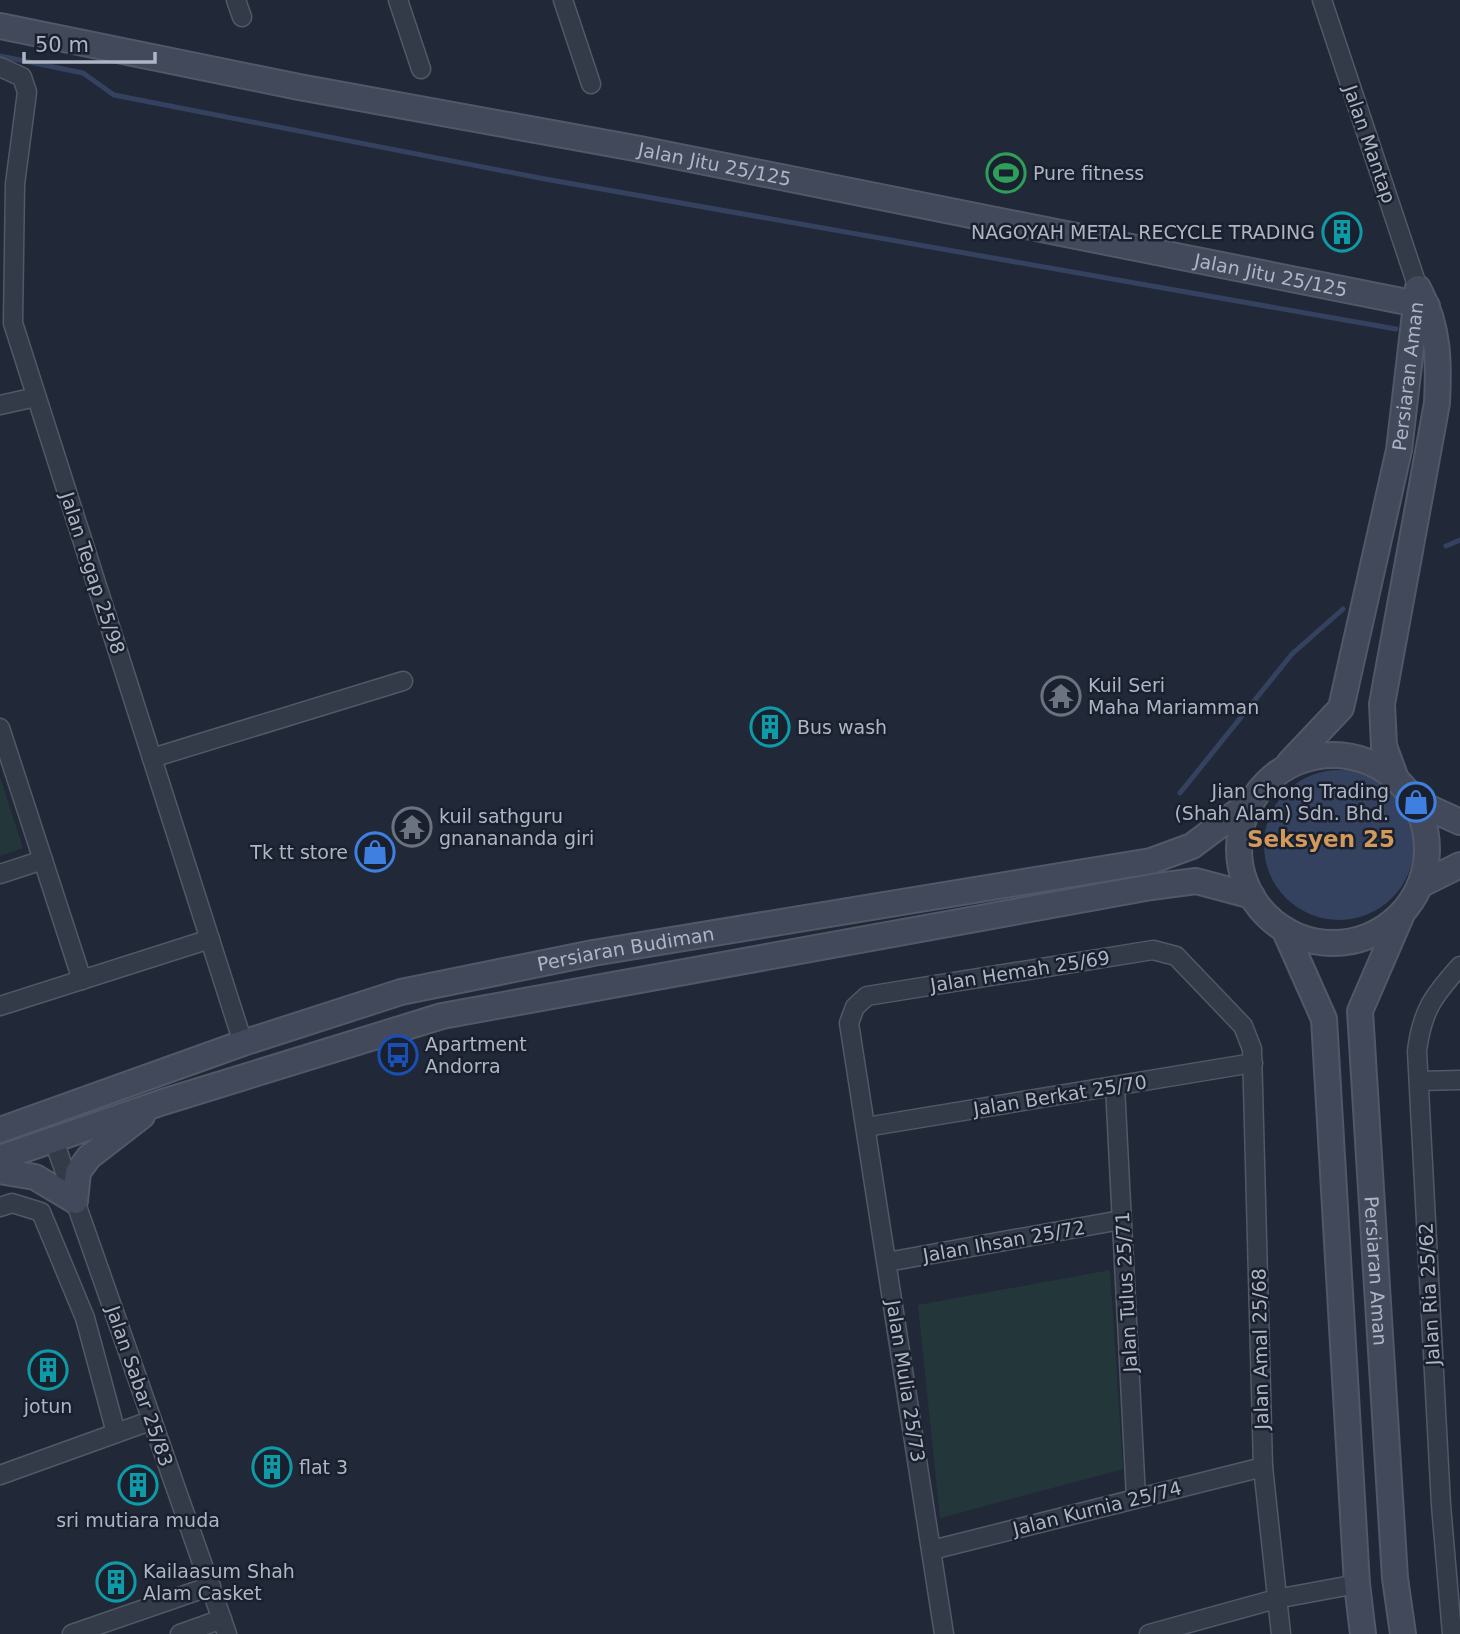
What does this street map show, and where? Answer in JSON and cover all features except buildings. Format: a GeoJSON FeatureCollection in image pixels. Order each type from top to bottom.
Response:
{"type":"FeatureCollection","features":[{"type":"Feature","properties":{"kind":"street"},"geometry":{"type":"LineString","coordinates":[[398,0],[421,69]]}},
{"type":"Feature","properties":{"kind":"street"},"geometry":{"type":"LineString","coordinates":[[563,0],[591,84]]}},
{"type":"Feature","properties":{"kind":"street","name":"Jalan Mantap"},"geometry":{"type":"LineString","coordinates":[[1322,0],[1421,300]]}},
{"type":"Feature","properties":{"kind":"street","name":"Jalan Jitu 25/125"},"geometry":{"type":"LineString","coordinates":[[0,26],[299,87],[653,152],[1421,300]]}},
{"type":"Feature","properties":{"kind":"street","name":"Jalan Tegap 25/98"},"geometry":{"type":"LineString","coordinates":[[0,67],[22,77],[27,92],[15,184],[13,323],[243,1043]]}},
{"type":"Feature","properties":{"kind":"street","name":"Persiaran Aman"},"geometry":{"type":"LineString","coordinates":[[1285,768],[1341,708],[1399,450],[1421,300]]}},
{"type":"Feature","properties":{"kind":"street","name":"Persiaran Aman"},"geometry":{"type":"LineString","coordinates":[[1395,776],[1384,746],[1382,704],[1437,403],[1439,353],[1421,300]]}},
{"type":"Feature","properties":{"kind":"street"},"geometry":{"type":"LineString","coordinates":[[0,405],[36,397]]}},
{"type":"Feature","properties":{"kind":"street"},"geometry":{"type":"LineString","coordinates":[[152,758],[403,681]]}},
{"type":"Feature","properties":{"kind":"street"},"geometry":{"type":"LineString","coordinates":[[0,728],[82,980]]}},
{"type":"Feature","properties":{"kind":"street"},"geometry":{"type":"LineString","coordinates":[[1341,754],[1370,761],[1395,776],[1416,802],[1426,838],[1427,858],[1420,886],[1402,914],[1376,933],[1346,943],[1314,942],[1284,929],[1266,915],[1252,896],[1242,873],[1239,849],[1242,824],[1252,801],[1266,782],[1285,768],[1312,756],[1341,754]]}},
{"type":"Feature","properties":{"kind":"street","name":"Persiaran Budiman"},"geometry":{"type":"LineString","coordinates":[[0,1130],[243,1043],[401,992],[593,953],[1151,861],[1192,846],[1252,801]]}},
{"type":"Feature","properties":{"kind":"street"},"geometry":{"type":"LineString","coordinates":[[1416,802],[1460,822]]}},
{"type":"Feature","properties":{"kind":"street"},"geometry":{"type":"LineString","coordinates":[[0,874],[43,860]]}},
{"type":"Feature","properties":{"kind":"street"},"geometry":{"type":"LineString","coordinates":[[1420,886],[1460,865]]}},
{"type":"Feature","properties":{"kind":"street","name":"Persiaran Budiman"},"geometry":{"type":"LineString","coordinates":[[0,1158],[163,1102],[442,1016],[1151,887],[1196,881],[1252,896]]}},
{"type":"Feature","properties":{"kind":"street","name":"Persiaran Aman"},"geometry":{"type":"LineString","coordinates":[[1402,914],[1360,1011],[1395,1578],[1403,1634]]}},
{"type":"Feature","properties":{"kind":"street","name":"Persiaran Aman"},"geometry":{"type":"LineString","coordinates":[[1284,929],[1324,1019],[1356,1584],[1363,1634]]}},
{"type":"Feature","properties":{"kind":"street"},"geometry":{"type":"LineString","coordinates":[[0,1006],[210,939]]}},
{"type":"Feature","properties":{"kind":"street","name":"Jalan Hemah 25/69"},"geometry":{"type":"LineString","coordinates":[[866,1127],[849,1023],[855,1007],[867,996],[1153,950],[1176,956],[1243,1026],[1252,1049],[1253,1063]]}},
{"type":"Feature","properties":{"kind":"street","name":"Jalan Ria 25/62"},"geometry":{"type":"LineString","coordinates":[[1451,1634],[1440,1491],[1417,1051],[1421,1020],[1429,1004],[1460,966]]}},
{"type":"Feature","properties":{"kind":"street"},"geometry":{"type":"LineString","coordinates":[[243,1043],[262,1051],[273,1052],[442,1016]]}},
{"type":"Feature","properties":{"kind":"street","name":"Jalan Berkat 25/70"},"geometry":{"type":"LineString","coordinates":[[866,1127],[1253,1063]]}},
{"type":"Feature","properties":{"kind":"street","name":"Jalan Amal 25/68"},"geometry":{"type":"LineString","coordinates":[[1253,1063],[1263,1467],[1281,1634]]}},
{"type":"Feature","properties":{"kind":"street"},"geometry":{"type":"LineString","coordinates":[[1419,1081],[1460,1080]]}},
{"type":"Feature","properties":{"kind":"street","name":"Jalan Tulus 25/71"},"geometry":{"type":"LineString","coordinates":[[1115,1086],[1136,1498]]}},
{"type":"Feature","properties":{"kind":"street"},"geometry":{"type":"LineString","coordinates":[[0,1171],[36,1177],[75,1201],[78,1171],[89,1157],[163,1102]]}},
{"type":"Feature","properties":{"kind":"street","name":"Jalan Mulia 25/73"},"geometry":{"type":"LineString","coordinates":[[866,1127],[944,1634]]}},
{"type":"Feature","properties":{"kind":"street"},"geometry":{"type":"LineString","coordinates":[[0,1139],[37,1129],[53,1138]]}},
{"type":"Feature","properties":{"kind":"street","name":"Jalan Sabar 25/83"},"geometry":{"type":"LineString","coordinates":[[53,1138],[150,1422],[225,1627]]}},
{"type":"Feature","properties":{"kind":"street"},"geometry":{"type":"LineString","coordinates":[[6,1205],[41,1212],[85,1318],[116,1433]]}},
{"type":"Feature","properties":{"kind":"street","name":"Jalan Ihsan 25/72"},"geometry":{"type":"LineString","coordinates":[[887,1262],[1121,1220]]}},
{"type":"Feature","properties":{"kind":"street"},"geometry":{"type":"LineString","coordinates":[[0,1475],[150,1422]]}},
{"type":"Feature","properties":{"kind":"street","name":"Jalan Kurnia 25/74"},"geometry":{"type":"LineString","coordinates":[[932,1550],[1263,1467]]}},
{"type":"Feature","properties":{"kind":"street"},"geometry":{"type":"LineString","coordinates":[[1149,1634],[1276,1599],[1356,1584]]}},
{"type":"Feature","properties":{"kind":"street"},"geometry":{"type":"LineString","coordinates":[[72,1634],[211,1586]]}},
{"type":"Feature","properties":{"kind":"street"},"geometry":{"type":"LineString","coordinates":[[180,1634],[225,1627]]}},
{"type":"Feature","properties":{"kind":"green space"},"geometry":{"type":"Polygon","coordinates":[[[0,777],[23,848],[0,856],[0,777]]]}},
{"type":"Feature","properties":{"kind":"green space"},"geometry":{"type":"Polygon","coordinates":[[[1110,1270],[1123,1469],[940,1518],[918,1305],[1110,1270]]]}},
{"type":"Feature","properties":{"kind":"water"},"geometry":{"type":"Polygon","coordinates":[[[1339,770],[1368,776],[1392,792],[1408,816],[1414,845],[1408,874],[1392,898],[1368,914],[1339,920],[1310,914],[1286,898],[1270,874],[1264,845],[1270,816],[1286,792],[1310,776],[1339,770]]]}},
{"type":"Feature","properties":{"kind":"waterway"},"geometry":{"type":"LineString","coordinates":[[0,56],[83,73],[114,95],[545,179],[1396,329]]}},
{"type":"Feature","properties":{"kind":"waterway"},"geometry":{"type":"LineString","coordinates":[[1446,546],[1460,540]]}},
{"type":"Feature","properties":{"kind":"waterway"},"geometry":{"type":"LineString","coordinates":[[1180,793],[1292,654],[1343,609]]}},
{"type":"Feature","properties":{"kind":"place","name":"Pure fitness"},"geometry":{"type":"Point","coordinates":[1006,173]}},
{"type":"Feature","properties":{"kind":"place","name":"NAGOYAH METAL RECYCLE TRADING"},"geometry":{"type":"Point","coordinates":[1342,232]}},
{"type":"Feature","properties":{"kind":"place","name":"Kuil Seri Maha Mariamman"},"geometry":{"type":"Point","coordinates":[1061,696]}},
{"type":"Feature","properties":{"kind":"place","name":"Bus wash"},"geometry":{"type":"Point","coordinates":[770,727]}},
{"type":"Feature","properties":{"kind":"place","name":"Jian Chong Trading (Shah Alam) Sdn. Bhd."},"geometry":{"type":"Point","coordinates":[1416,802]}},
{"type":"Feature","properties":{"kind":"place","name":"kuil sathguru gnanananda giri"},"geometry":{"type":"Point","coordinates":[412,827]}},
{"type":"Feature","properties":{"kind":"place","name":"Tk tt store"},"geometry":{"type":"Point","coordinates":[375,852]}},
{"type":"Feature","properties":{"kind":"place","name":"Apartment Andorra"},"geometry":{"type":"Point","coordinates":[398,1055]}},
{"type":"Feature","properties":{"kind":"place","name":"jotun"},"geometry":{"type":"Point","coordinates":[48,1370]}},
{"type":"Feature","properties":{"kind":"place","name":"flat 3"},"geometry":{"type":"Point","coordinates":[272,1467]}},
{"type":"Feature","properties":{"kind":"place","name":"sri mutiara muda"},"geometry":{"type":"Point","coordinates":[138,1485]}},
{"type":"Feature","properties":{"kind":"place","name":"Kailaasum Shah Alam Casket"},"geometry":{"type":"Point","coordinates":[116,1582]}},
{"type":"Feature","properties":{"kind":"district","name":"Seksyen 25"},"geometry":{"type":"Point","coordinates":[1321,839]}}]}
